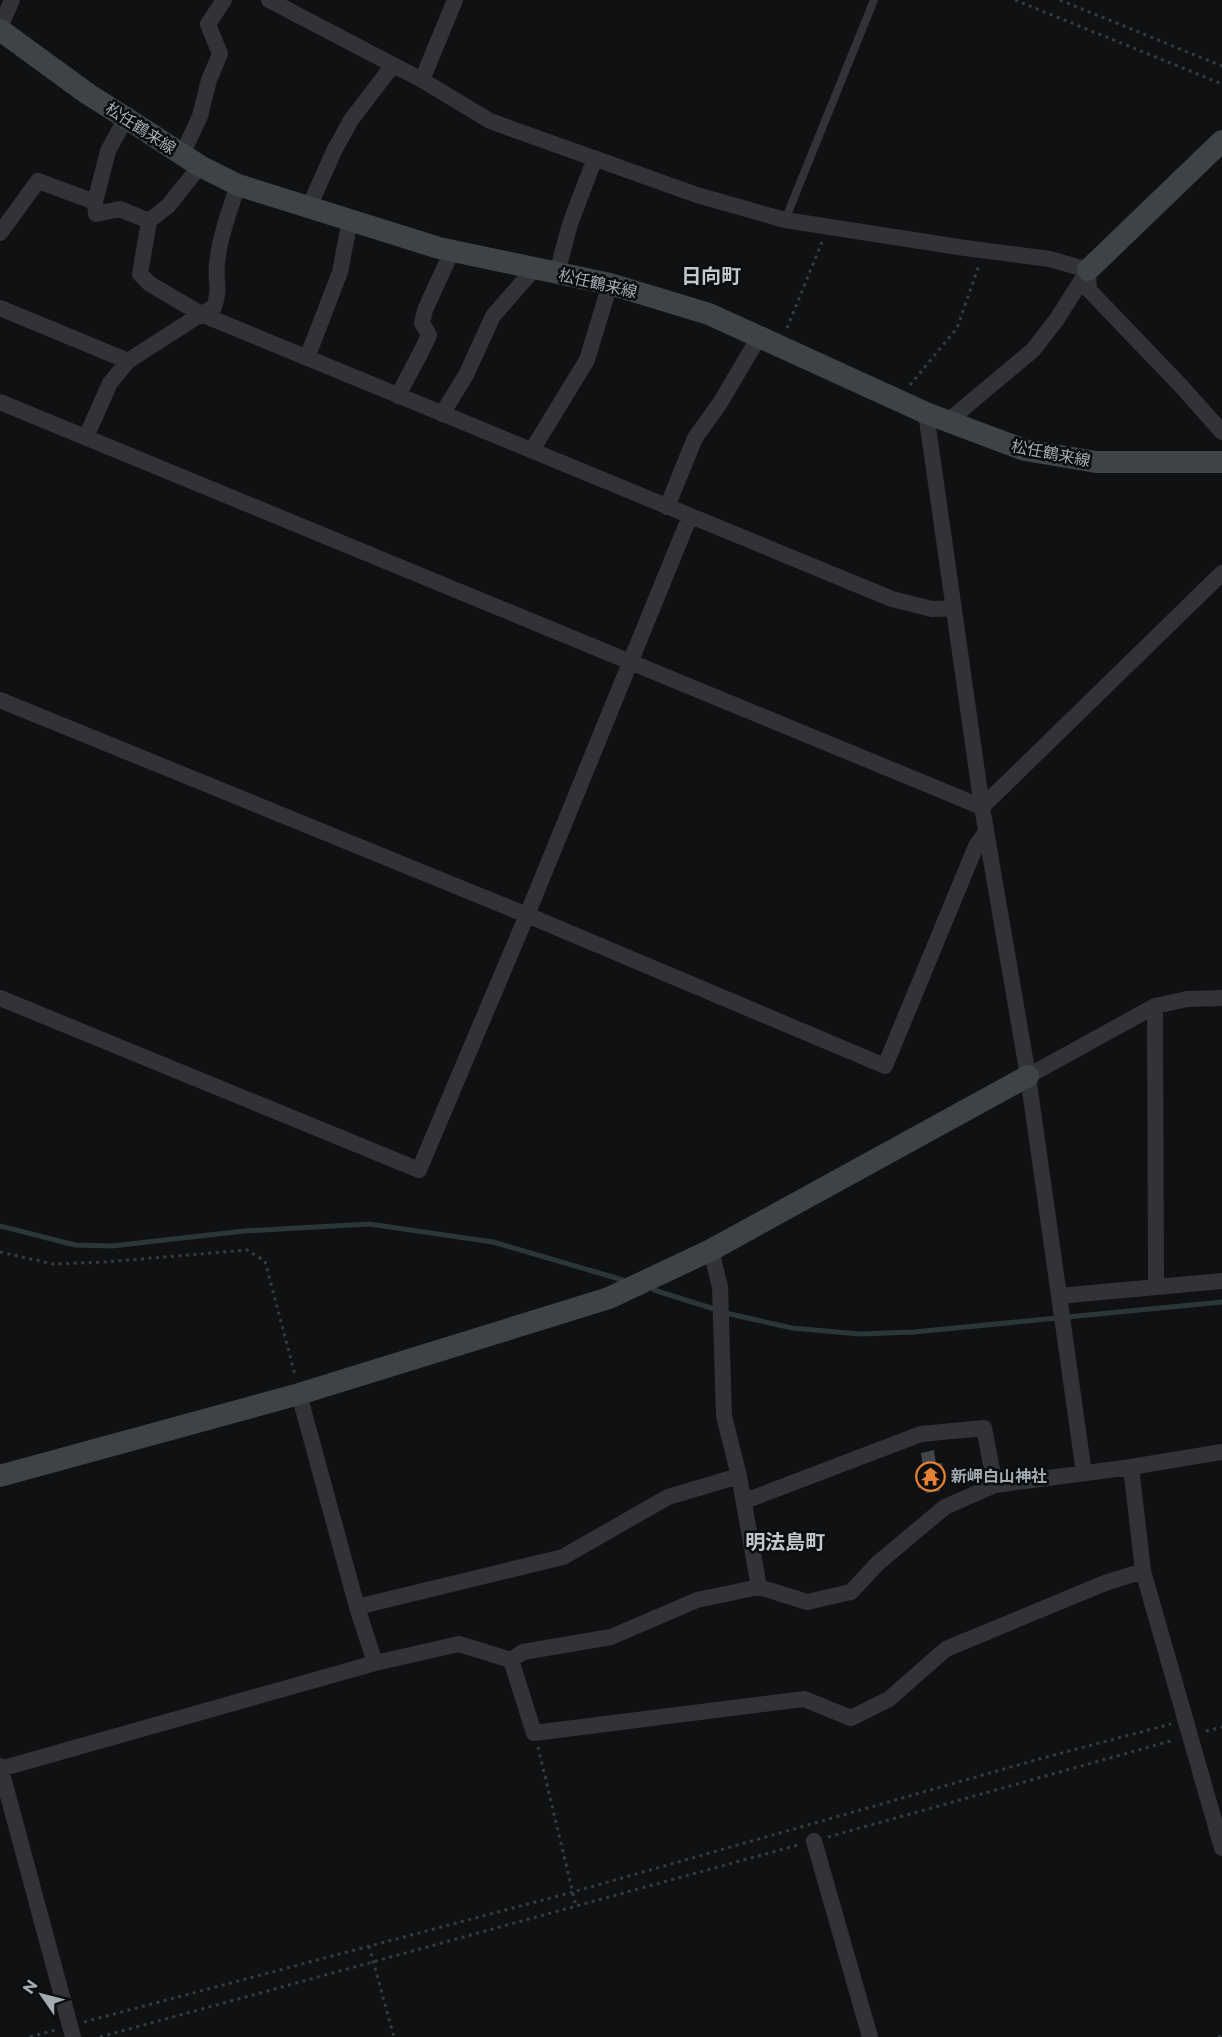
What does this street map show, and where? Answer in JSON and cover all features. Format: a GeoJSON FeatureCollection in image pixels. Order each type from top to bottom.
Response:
{"type":"FeatureCollection","features":[{"type":"Feature","properties":{"kind":"main road","name":"松任鶴来線"},"geometry":{"type":"LineString","coordinates":[[0,29],[88,94],[191,160],[238,185],[452,251],[610,284],[709,314],[936,418],[1025,450],[1096,462],[1222,462]]}},
{"type":"Feature","properties":{"kind":"main road"},"geometry":{"type":"LineString","coordinates":[[1088,270],[1222,141]]}},
{"type":"Feature","properties":{"kind":"main road"},"geometry":{"type":"LineString","coordinates":[[0,1476],[299,1394],[609,1298],[711,1250],[1028,1076]]}},
{"type":"Feature","properties":{"kind":"street"},"geometry":{"type":"LineString","coordinates":[[0,29],[12,0]]}},
{"type":"Feature","properties":{"kind":"street"},"geometry":{"type":"LineString","coordinates":[[224,0],[208,24],[220,54],[209,80],[191,160],[168,206],[149,221],[140,274],[150,284],[201,314],[892,599],[932,609],[953,608]]}},
{"type":"Feature","properties":{"kind":"street"},"geometry":{"type":"LineString","coordinates":[[269,0],[422,80],[490,121],[697,195],[785,220],[983,251],[1050,259],[1088,270]]}},
{"type":"Feature","properties":{"kind":"street"},"geometry":{"type":"LineString","coordinates":[[422,80],[455,0]]}},
{"type":"Feature","properties":{"kind":"street"},"geometry":{"type":"LineString","coordinates":[[309,207],[334,151],[351,120],[393,65]]}},
{"type":"Feature","properties":{"kind":"street"},"geometry":{"type":"LineString","coordinates":[[126,118],[108,151],[95,202],[96,214],[120,209],[149,221]]}},
{"type":"Feature","properties":{"kind":"street"},"geometry":{"type":"LineString","coordinates":[[557,273],[570,224],[595,158]]}},
{"type":"Feature","properties":{"kind":"street"},"geometry":{"type":"LineString","coordinates":[[0,233],[38,181],[95,202]]}},
{"type":"Feature","properties":{"kind":"street"},"geometry":{"type":"LineString","coordinates":[[86,437],[110,383],[128,361],[214,306],[219,293],[217,264],[238,185]]}},
{"type":"Feature","properties":{"kind":"street"},"geometry":{"type":"LineString","coordinates":[[307,358],[340,272],[350,220]]}},
{"type":"Feature","properties":{"kind":"street"},"geometry":{"type":"LineString","coordinates":[[398,396],[419,359],[429,335],[422,323],[425,310],[452,251]]}},
{"type":"Feature","properties":{"kind":"street"},"geometry":{"type":"LineString","coordinates":[[442,414],[466,375],[493,316],[534,269]]}},
{"type":"Feature","properties":{"kind":"street"},"geometry":{"type":"LineString","coordinates":[[1084,1473],[1028,1076],[986,832],[953,608],[936,418],[1033,350],[1057,319],[1088,270]]}},
{"type":"Feature","properties":{"kind":"street"},"geometry":{"type":"LineString","coordinates":[[1088,270],[1089,290],[1222,432]]}},
{"type":"Feature","properties":{"kind":"street"},"geometry":{"type":"LineString","coordinates":[[532,450],[587,360],[610,284]]}},
{"type":"Feature","properties":{"kind":"street"},"geometry":{"type":"LineString","coordinates":[[0,308],[128,361]]}},
{"type":"Feature","properties":{"kind":"street"},"geometry":{"type":"LineString","coordinates":[[667,507],[695,438],[720,404],[759,337]]}},
{"type":"Feature","properties":{"kind":"street"},"geometry":{"type":"LineString","coordinates":[[0,402],[982,807]]}},
{"type":"Feature","properties":{"kind":"street"},"geometry":{"type":"LineString","coordinates":[[0,998],[419,1170],[527,915],[690,516]]}},
{"type":"Feature","properties":{"kind":"street"},"geometry":{"type":"LineString","coordinates":[[982,807],[1222,573]]}},
{"type":"Feature","properties":{"kind":"street"},"geometry":{"type":"LineString","coordinates":[[0,700],[527,915],[885,1066],[976,846],[986,832]]}},
{"type":"Feature","properties":{"kind":"street"},"geometry":{"type":"LineString","coordinates":[[1028,1076],[1155,1006],[1187,999],[1222,999]]}},
{"type":"Feature","properties":{"kind":"street"},"geometry":{"type":"LineString","coordinates":[[1155,1006],[1156,1287]]}},
{"type":"Feature","properties":{"kind":"street"},"geometry":{"type":"LineString","coordinates":[[711,1250],[720,1287],[724,1416],[745,1501],[759,1587]]}},
{"type":"Feature","properties":{"kind":"street"},"geometry":{"type":"LineString","coordinates":[[1060,1303],[1156,1287],[1222,1281]]}},
{"type":"Feature","properties":{"kind":"street"},"geometry":{"type":"LineString","coordinates":[[299,1394],[357,1607],[375,1663]]}},
{"type":"Feature","properties":{"kind":"street"},"geometry":{"type":"LineString","coordinates":[[745,1501],[921,1434],[984,1428],[995,1485]]}},
{"type":"Feature","properties":{"kind":"street"},"geometry":{"type":"LineString","coordinates":[[511,1660],[523,1652],[611,1637],[697,1600],[759,1587],[807,1602],[850,1592],[878,1563],[945,1507],[995,1485],[1222,1452]]}},
{"type":"Feature","properties":{"kind":"street"},"geometry":{"type":"LineString","coordinates":[[1131,1467],[1143,1570],[1222,1848]]}},
{"type":"Feature","properties":{"kind":"street"},"geometry":{"type":"LineString","coordinates":[[357,1607],[563,1557],[668,1497],[739,1476]]}},
{"type":"Feature","properties":{"kind":"street"},"geometry":{"type":"LineString","coordinates":[[511,1660],[534,1733],[804,1699],[851,1718],[889,1699],[946,1649],[1105,1583],[1143,1570]]}},
{"type":"Feature","properties":{"kind":"street"},"geometry":{"type":"LineString","coordinates":[[71,2031],[0,1768],[375,1663],[459,1644],[511,1660]]}},
{"type":"Feature","properties":{"kind":"street"},"geometry":{"type":"LineString","coordinates":[[814,1841],[870,2037]]}},
{"type":"Feature","properties":{"kind":"lane"},"geometry":{"type":"LineString","coordinates":[[785,220],[874,0]]}},
{"type":"Feature","properties":{"kind":"path"},"geometry":{"type":"LineString","coordinates":[[1015,0],[1222,84]]}},
{"type":"Feature","properties":{"kind":"path"},"geometry":{"type":"LineString","coordinates":[[1060,0],[1222,66]]}},
{"type":"Feature","properties":{"kind":"path"},"geometry":{"type":"LineString","coordinates":[[780,346],[828,227]]}},
{"type":"Feature","properties":{"kind":"path"},"geometry":{"type":"LineString","coordinates":[[897,400],[957,328],[977,277],[983,251]]}},
{"type":"Feature","properties":{"kind":"path"},"geometry":{"type":"LineString","coordinates":[[0,1252],[53,1264],[247,1250],[265,1261],[299,1394]]}},
{"type":"Feature","properties":{"kind":"path"},"geometry":{"type":"LineString","coordinates":[[100,2037],[814,1841],[1188,1728]]}},
{"type":"Feature","properties":{"kind":"path"},"geometry":{"type":"LineString","coordinates":[[30,2037],[71,2031],[369,1946],[573,1892],[1039,1759],[1188,1728]]}},
{"type":"Feature","properties":{"kind":"path"},"geometry":{"type":"LineString","coordinates":[[534,1733],[576,1906]]}},
{"type":"Feature","properties":{"kind":"path"},"geometry":{"type":"LineString","coordinates":[[369,1946],[394,2037]]}},
{"type":"Feature","properties":{"kind":"building","name":"新岬白山神社"},"geometry":{"type":"Polygon","coordinates":[[[934,1450],[936,1464],[942,1463],[945,1484],[939,1484],[940,1491],[926,1493],[925,1487],[918,1488],[916,1469],[923,1468],[921,1453],[934,1450]]]}},
{"type":"Feature","properties":{"kind":"waterway"},"geometry":{"type":"LineString","coordinates":[[0,1226],[75,1245],[112,1246],[244,1231],[369,1224],[493,1242],[623,1280]]}},
{"type":"Feature","properties":{"kind":"waterway"},"geometry":{"type":"LineString","coordinates":[[654,1290],[730,1314],[792,1328],[860,1334],[914,1332],[1222,1302]]}},
{"type":"Feature","properties":{"kind":"place","name":"新岬白山神社"},"geometry":{"type":"Point","coordinates":[930,1476]}},
{"type":"Feature","properties":{"kind":"district","name":"日向町"},"geometry":{"type":"Point","coordinates":[711,276]}},
{"type":"Feature","properties":{"kind":"district","name":"明法島町"},"geometry":{"type":"Point","coordinates":[785,1542]}}]}
